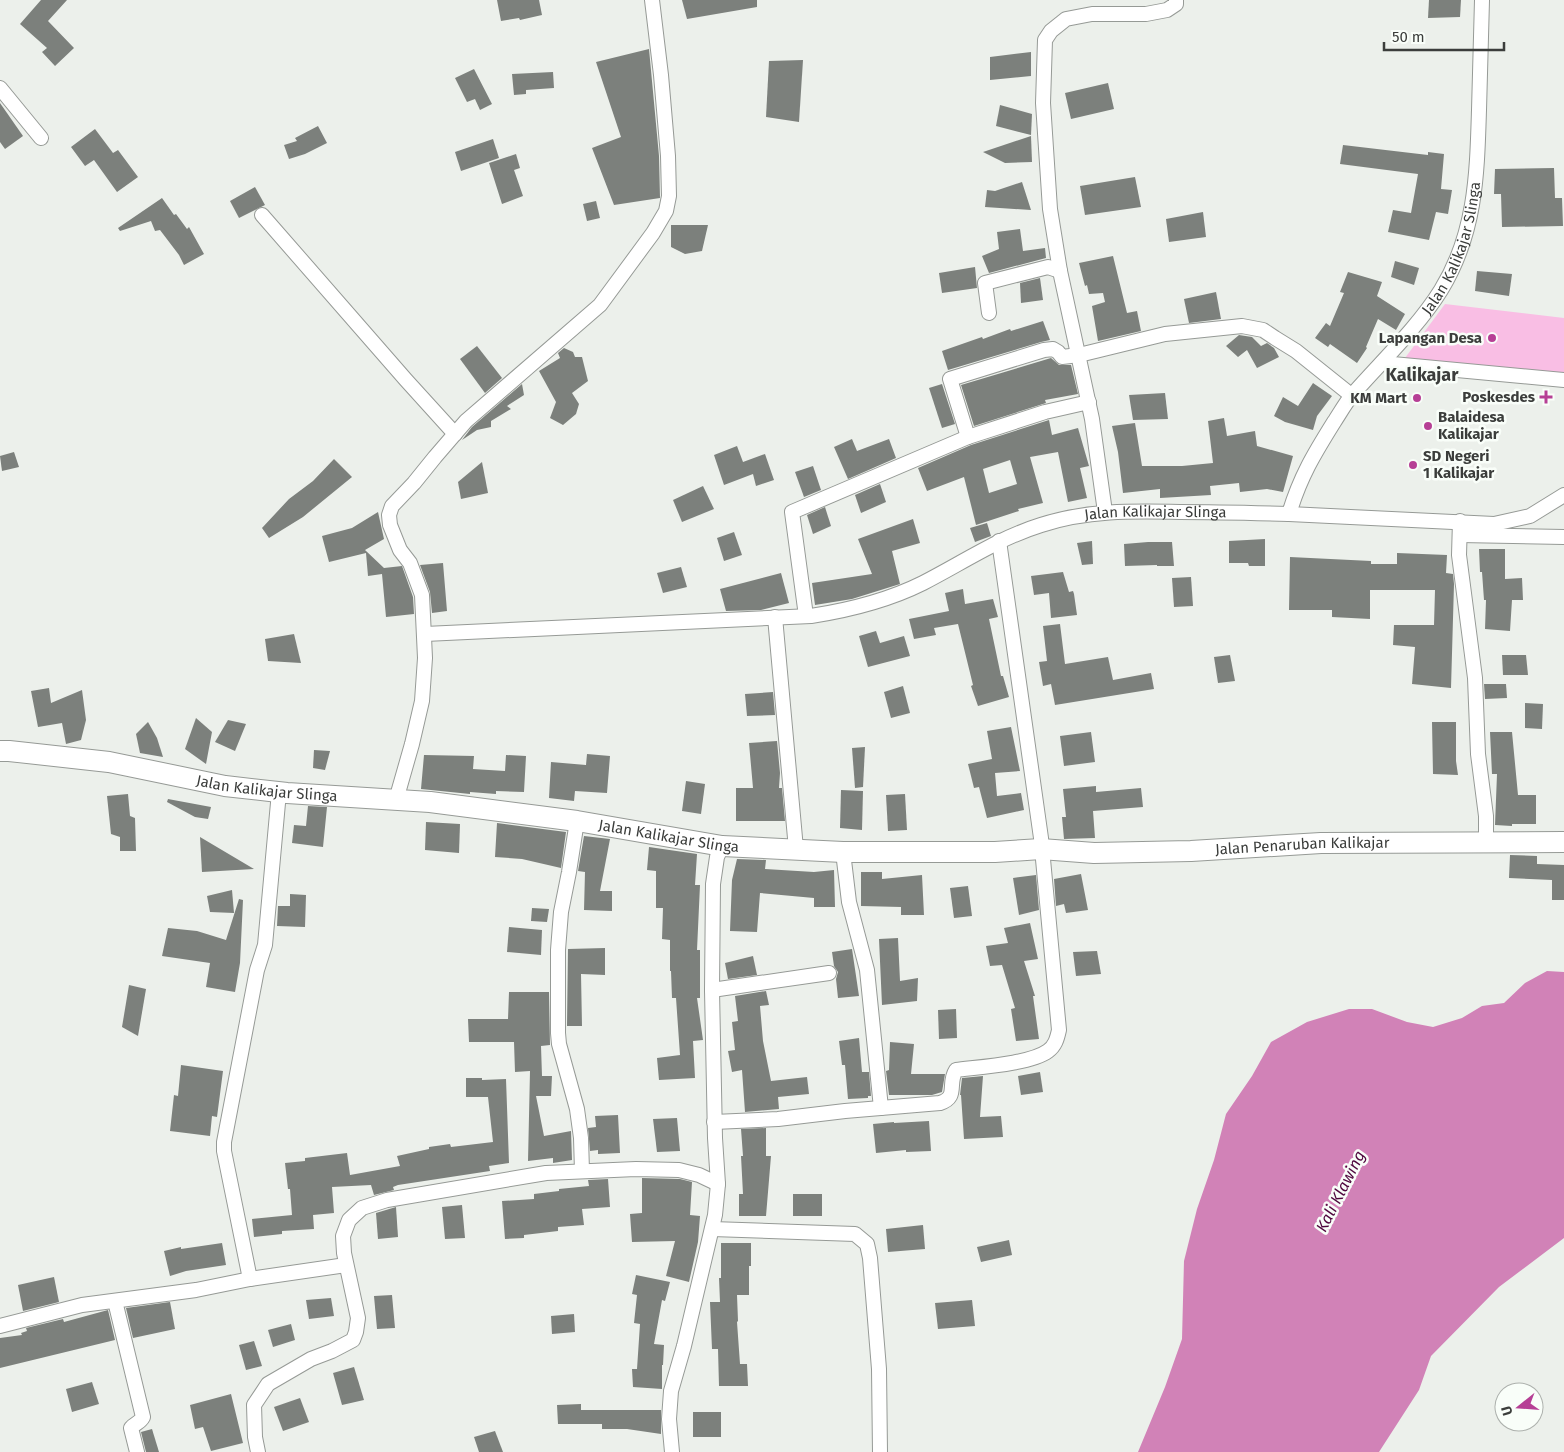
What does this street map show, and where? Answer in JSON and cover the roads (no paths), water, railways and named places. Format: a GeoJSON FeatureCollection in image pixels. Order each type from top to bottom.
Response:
{"type":"FeatureCollection","features":[{"type":"Feature","properties":{"kind":"street"},"geometry":{"type":"LineString","coordinates":[[396,800],[422,701],[425,634],[422,595],[410,563],[400,550],[390,525],[389,515],[392,506],[455,434],[494,396],[600,305],[653,233],[666,211],[669,196],[668,156],[662,75],[652,0]]}},
{"type":"Feature","properties":{"kind":"street"},"geometry":{"type":"LineString","coordinates":[[1105,512],[1089,402],[1060,272],[1050,209],[1043,103],[1045,40],[1051,31],[1066,19],[1092,14],[1146,14],[1166,10],[1176,4],[1176,0]]}},
{"type":"Feature","properties":{"kind":"street","name":"Jalan Kalikajar Slinga"},"geometry":{"type":"LineString","coordinates":[[425,634],[806,616],[838,612],[867,606],[890,597],[921,584],[1040,525],[1076,515],[1130,511],[1289,514],[1296,488],[1312,456],[1352,395],[1415,325],[1441,290],[1455,263],[1467,231],[1477,175],[1482,0]]}},
{"type":"Feature","properties":{"kind":"street"},"geometry":{"type":"LineString","coordinates":[[0,88],[41,138]]}},
{"type":"Feature","properties":{"kind":"street"},"geometry":{"type":"LineString","coordinates":[[262,215],[455,434]]}},
{"type":"Feature","properties":{"kind":"street"},"geometry":{"type":"LineString","coordinates":[[989,313],[985,283],[1048,267],[1060,272]]}},
{"type":"Feature","properties":{"kind":"street"},"geometry":{"type":"LineString","coordinates":[[968,436],[950,379],[1044,350],[1053,349],[1062,357],[1079,355],[1165,334],[1242,326],[1263,330],[1296,352],[1352,395]]}},
{"type":"Feature","properties":{"kind":"street"},"geometry":{"type":"LineString","coordinates":[[1382,363],[1564,380]]}},
{"type":"Feature","properties":{"kind":"street"},"geometry":{"type":"LineString","coordinates":[[806,616],[792,512],[968,436],[1045,412],[1089,402]]}},
{"type":"Feature","properties":{"kind":"street"},"geometry":{"type":"LineString","coordinates":[[1460,528],[1494,524],[1530,516],[1564,495]]}},
{"type":"Feature","properties":{"kind":"street"},"geometry":{"type":"LineString","coordinates":[[1289,514],[1564,537]]}},
{"type":"Feature","properties":{"kind":"street"},"geometry":{"type":"LineString","coordinates":[[1460,528],[1459,555],[1475,678],[1478,754],[1486,816],[1486,842]]}},
{"type":"Feature","properties":{"kind":"street"},"geometry":{"type":"LineString","coordinates":[[714,1122],[778,1119],[948,1101],[951,1096],[952,1076],[956,1070],[1032,1059],[1048,1051],[1055,1044],[1059,1030],[1035,792],[1000,544]]}},
{"type":"Feature","properties":{"kind":"street"},"geometry":{"type":"LineString","coordinates":[[776,617],[796,849]]}},
{"type":"Feature","properties":{"kind":"street","name":"Jalan Kalikajar Slinga"},"geometry":{"type":"LineString","coordinates":[[0,751],[9,750],[109,762],[225,786],[279,792],[430,802],[577,821],[722,846],[843,852],[995,852],[1041,849]]}},
{"type":"Feature","properties":{"kind":"street"},"geometry":{"type":"LineString","coordinates":[[250,1279],[224,1151],[224,1142],[257,970],[266,945],[279,792]]}},
{"type":"Feature","properties":{"kind":"street"},"geometry":{"type":"LineString","coordinates":[[577,821],[561,912],[558,950],[558,1033],[577,1109],[582,1138],[582,1171]]}},
{"type":"Feature","properties":{"kind":"street","name":"Jalan Penaruban Kalikajar"},"geometry":{"type":"LineString","coordinates":[[1041,849],[1094,853],[1191,851],[1321,843],[1564,842]]}},
{"type":"Feature","properties":{"kind":"street"},"geometry":{"type":"LineString","coordinates":[[672,1452],[669,1419],[671,1392],[712,1229],[718,1184],[714,1122],[713,884],[717,857],[722,846]]}},
{"type":"Feature","properties":{"kind":"street"},"geometry":{"type":"LineString","coordinates":[[843,852],[849,902],[867,970],[881,1108]]}},
{"type":"Feature","properties":{"kind":"street"},"geometry":{"type":"LineString","coordinates":[[712,990],[828,973]]}},
{"type":"Feature","properties":{"kind":"street"},"geometry":{"type":"LineString","coordinates":[[258,1452],[255,1437],[254,1405],[268,1384],[311,1359],[353,1340],[358,1318],[346,1264],[343,1236],[349,1220],[362,1208],[387,1200],[546,1173],[636,1169],[679,1170],[699,1175],[718,1184]]}},
{"type":"Feature","properties":{"kind":"street"},"geometry":{"type":"LineString","coordinates":[[712,1229],[855,1234],[867,1244],[870,1258],[878,1352],[880,1452]]}},
{"type":"Feature","properties":{"kind":"street"},"geometry":{"type":"LineString","coordinates":[[0,1326],[115,1300],[196,1290],[250,1279],[346,1264]]}},
{"type":"Feature","properties":{"kind":"street"},"geometry":{"type":"LineString","coordinates":[[115,1300],[143,1417],[141,1421],[131,1428],[137,1452]]}},
{"type":"Feature","properties":{"kind":"water","name":"Kali Klawing"},"geometry":{"type":"Polygon","coordinates":[[[1547,971],[1564,972],[1564,1238],[1499,1287],[1431,1356],[1419,1390],[1379,1452],[1138,1452],[1165,1387],[1182,1339],[1184,1261],[1197,1209],[1214,1160],[1226,1114],[1252,1076],[1271,1042],[1307,1022],[1349,1009],[1372,1009],[1407,1022],[1433,1027],[1462,1018],[1482,1006],[1504,1003],[1525,983],[1547,971]]]}},
{"type":"Feature","properties":{"kind":"place","name":"Lapangan Desa"},"geometry":{"type":"Point","coordinates":[1492,338]}},
{"type":"Feature","properties":{"kind":"place","name":"Poskesdes"},"geometry":{"type":"Point","coordinates":[1546,397]}},
{"type":"Feature","properties":{"kind":"place","name":"KM Mart"},"geometry":{"type":"Point","coordinates":[1417,398]}},
{"type":"Feature","properties":{"kind":"place","name":"Balaidesa Kalikajar"},"geometry":{"type":"Point","coordinates":[1428,426]}},
{"type":"Feature","properties":{"kind":"place","name":"SD Negeri 1 Kalikajar"},"geometry":{"type":"Point","coordinates":[1413,465]}},
{"type":"Feature","properties":{"kind":"district","name":"Kalikajar"},"geometry":{"type":"Point","coordinates":[1422,375]}}]}
